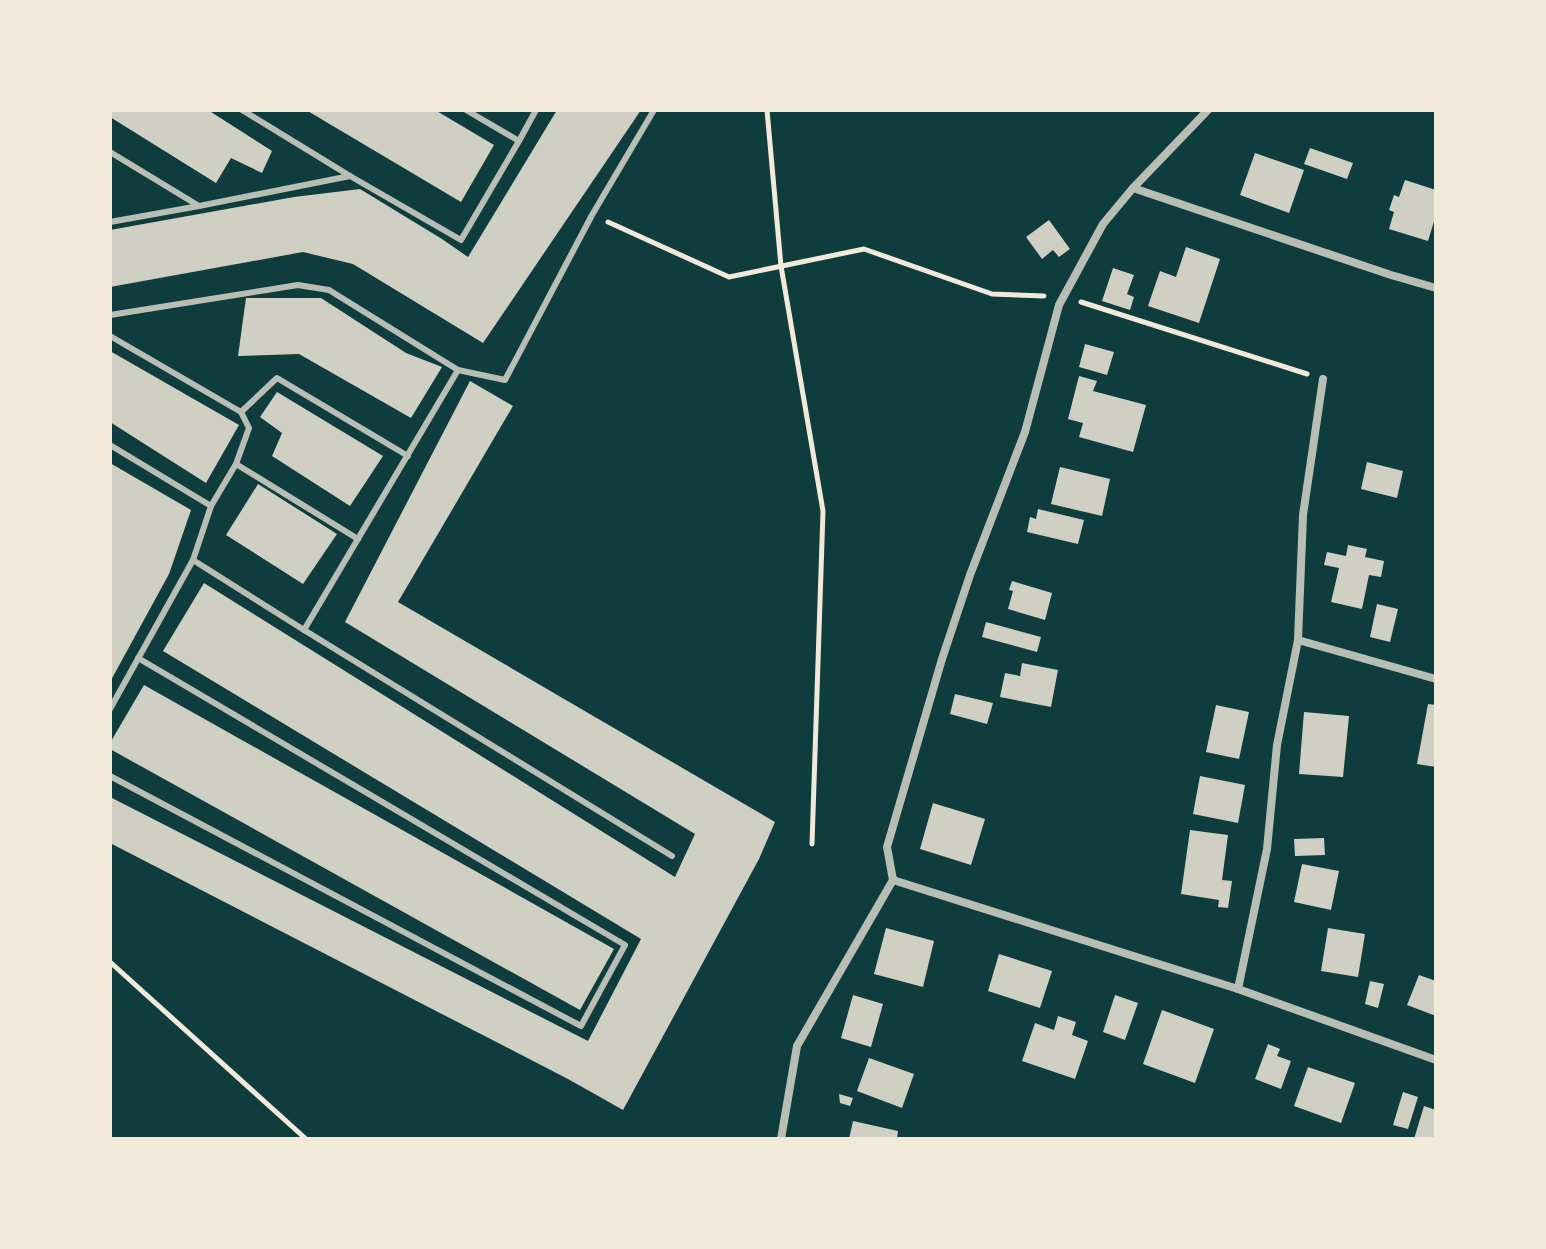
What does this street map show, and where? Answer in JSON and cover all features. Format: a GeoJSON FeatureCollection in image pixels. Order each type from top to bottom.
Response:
{"type":"FeatureCollection","features":[{"type":"Feature","properties":{"kind":"street"},"geometry":{"type":"LineString","coordinates":[[781,1139],[797,1046],[893,880],[887,847],[942,659],[970,575],[1025,432],[1059,305],[1103,224],[1208,110]]}},
{"type":"Feature","properties":{"kind":"street"},"geometry":{"type":"LineString","coordinates":[[1133,188],[1436,288]]}},
{"type":"Feature","properties":{"kind":"street"},"geometry":{"type":"LineString","coordinates":[[1238,989],[1267,849],[1277,745],[1298,640],[1303,515],[1323,379]]}},
{"type":"Feature","properties":{"kind":"street"},"geometry":{"type":"LineString","coordinates":[[1298,640],[1436,679]]}},
{"type":"Feature","properties":{"kind":"street"},"geometry":{"type":"LineString","coordinates":[[893,880],[1238,989],[1436,1060]]}},
{"type":"Feature","properties":{"kind":"lane"},"geometry":{"type":"LineString","coordinates":[[242,110],[461,240],[536,110]]}},
{"type":"Feature","properties":{"kind":"lane"},"geometry":{"type":"LineString","coordinates":[[466,110],[519,141]]}},
{"type":"Feature","properties":{"kind":"lane"},"geometry":{"type":"LineString","coordinates":[[110,315],[298,285],[329,290],[458,370],[505,380],[592,215],[654,110]]}},
{"type":"Feature","properties":{"kind":"lane"},"geometry":{"type":"LineString","coordinates":[[110,152],[199,206]]}},
{"type":"Feature","properties":{"kind":"lane"},"geometry":{"type":"LineString","coordinates":[[110,222],[350,176]]}},
{"type":"Feature","properties":{"kind":"lane"},"geometry":{"type":"LineString","coordinates":[[110,336],[241,412],[249,428],[236,464],[211,506],[193,560],[110,709]]}},
{"type":"Feature","properties":{"kind":"lane"},"geometry":{"type":"LineString","coordinates":[[304,630],[458,370]]}},
{"type":"Feature","properties":{"kind":"lane"},"geometry":{"type":"LineString","coordinates":[[241,412],[277,378],[408,456]]}},
{"type":"Feature","properties":{"kind":"lane"},"geometry":{"type":"LineString","coordinates":[[110,445],[211,506]]}},
{"type":"Feature","properties":{"kind":"lane"},"geometry":{"type":"LineString","coordinates":[[236,464],[358,539]]}},
{"type":"Feature","properties":{"kind":"lane"},"geometry":{"type":"LineString","coordinates":[[193,560],[672,856]]}},
{"type":"Feature","properties":{"kind":"lane"},"geometry":{"type":"LineString","coordinates":[[110,776],[581,1026],[625,945],[138,658]]}},
{"type":"Feature","properties":{"kind":"path"},"geometry":{"type":"LineString","coordinates":[[767,110],[781,266],[823,511],[812,844]]}},
{"type":"Feature","properties":{"kind":"path"},"geometry":{"type":"LineString","coordinates":[[592,215],[729,277],[864,249],[992,294],[1064,297],[1323,379]]}},
{"type":"Feature","properties":{"kind":"path"},"geometry":{"type":"LineString","coordinates":[[110,962],[306,1139]]}},
{"type":"Feature","properties":{"kind":"building"},"geometry":{"type":"Polygon","coordinates":[[[110,110],[208,110],[272,151],[262,173],[231,158],[216,183],[110,117],[110,110]]]}},
{"type":"Feature","properties":{"kind":"building"},"geometry":{"type":"Polygon","coordinates":[[[306,110],[435,110],[494,145],[461,202],[306,110]]]}},
{"type":"Feature","properties":{"kind":"building"},"geometry":{"type":"Polygon","coordinates":[[[557,110],[641,110],[483,343],[353,264],[303,252],[110,287],[110,230],[294,197],[360,189],[468,257],[557,110]]]}},
{"type":"Feature","properties":{"kind":"building"},"geometry":{"type":"Polygon","coordinates":[[[1310,148],[1353,163],[1347,179],[1304,164],[1310,148]]]}},
{"type":"Feature","properties":{"kind":"building"},"geometry":{"type":"Polygon","coordinates":[[[1255,153],[1304,170],[1289,213],[1240,195],[1255,153]]]}},
{"type":"Feature","properties":{"kind":"building"},"geometry":{"type":"Polygon","coordinates":[[[1405,180],[1436,190],[1436,215],[1428,241],[1389,229],[1394,212],[1389,210],[1394,195],[1399,197],[1405,180]]]}},
{"type":"Feature","properties":{"kind":"building"},"geometry":{"type":"Polygon","coordinates":[[[1049,220],[1070,249],[1059,257],[1053,250],[1042,259],[1026,237],[1049,220]]]}},
{"type":"Feature","properties":{"kind":"building"},"geometry":{"type":"Polygon","coordinates":[[[1186,247],[1220,259],[1199,323],[1148,306],[1160,271],[1176,277],[1186,247]]]}},
{"type":"Feature","properties":{"kind":"building"},"geometry":{"type":"Polygon","coordinates":[[[1113,268],[1134,275],[1127,294],[1134,297],[1130,310],[1102,301],[1113,268]]]}},
{"type":"Feature","properties":{"kind":"building"},"geometry":{"type":"Polygon","coordinates":[[[246,298],[321,298],[406,353],[442,367],[411,418],[299,354],[238,356],[246,298]]]}},
{"type":"Feature","properties":{"kind":"building"},"geometry":{"type":"Polygon","coordinates":[[[1085,344],[1114,352],[1107,375],[1079,367],[1085,344]]]}},
{"type":"Feature","properties":{"kind":"building"},"geometry":{"type":"Polygon","coordinates":[[[110,351],[239,425],[206,483],[110,422],[110,351]]]}},
{"type":"Feature","properties":{"kind":"building"},"geometry":{"type":"Polygon","coordinates":[[[1079,376],[1097,381],[1093,391],[1146,405],[1133,452],[1079,437],[1083,423],[1068,419],[1079,376]]]}},
{"type":"Feature","properties":{"kind":"building"},"geometry":{"type":"Polygon","coordinates":[[[470,381],[513,406],[398,602],[775,822],[759,859],[623,1110],[110,843],[110,797],[588,1041],[641,939],[163,651],[204,583],[675,877],[695,834],[345,622],[470,381]]]}},
{"type":"Feature","properties":{"kind":"building"},"geometry":{"type":"Polygon","coordinates":[[[277,392],[383,456],[350,506],[272,456],[282,433],[260,417],[277,392]]]}},
{"type":"Feature","properties":{"kind":"building"},"geometry":{"type":"Polygon","coordinates":[[[1367,462],[1403,471],[1397,498],[1361,489],[1367,462]]]}},
{"type":"Feature","properties":{"kind":"building"},"geometry":{"type":"Polygon","coordinates":[[[110,463],[191,510],[169,574],[110,682],[110,463]]]}},
{"type":"Feature","properties":{"kind":"building"},"geometry":{"type":"Polygon","coordinates":[[[1060,467],[1110,479],[1102,516],[1051,504],[1060,467]]]}},
{"type":"Feature","properties":{"kind":"building"},"geometry":{"type":"Polygon","coordinates":[[[258,484],[337,534],[303,584],[226,535],[258,484]]]}},
{"type":"Feature","properties":{"kind":"building"},"geometry":{"type":"Polygon","coordinates":[[[1038,509],[1084,520],[1078,544],[1027,532],[1030,517],[1036,519],[1038,509]]]}},
{"type":"Feature","properties":{"kind":"building"},"geometry":{"type":"Polygon","coordinates":[[[1348,545],[1367,549],[1365,557],[1384,561],[1381,577],[1369,575],[1362,609],[1331,602],[1339,568],[1324,565],[1327,552],[1346,556],[1348,545]]]}},
{"type":"Feature","properties":{"kind":"building"},"geometry":{"type":"Polygon","coordinates":[[[1012,581],[1052,593],[1045,620],[1008,609],[1013,591],[1009,590],[1012,581]]]}},
{"type":"Feature","properties":{"kind":"building"},"geometry":{"type":"Polygon","coordinates":[[[1377,604],[1398,609],[1390,642],[1370,637],[1377,604]]]}},
{"type":"Feature","properties":{"kind":"building"},"geometry":{"type":"Polygon","coordinates":[[[986,622],[1041,637],[1037,652],[982,637],[986,622]]]}},
{"type":"Feature","properties":{"kind":"building"},"geometry":{"type":"Polygon","coordinates":[[[1022,663],[1058,670],[1051,707],[1000,697],[1005,673],[1020,676],[1022,663]]]}},
{"type":"Feature","properties":{"kind":"building"},"geometry":{"type":"Polygon","coordinates":[[[144,685],[614,949],[580,1010],[110,749],[110,743],[144,685]]]}},
{"type":"Feature","properties":{"kind":"building"},"geometry":{"type":"Polygon","coordinates":[[[955,694],[993,703],[987,724],[950,714],[955,694]]]}},
{"type":"Feature","properties":{"kind":"building"},"geometry":{"type":"Polygon","coordinates":[[[1428,704],[1436,705],[1436,767],[1417,764],[1428,704]]]}},
{"type":"Feature","properties":{"kind":"building"},"geometry":{"type":"Polygon","coordinates":[[[1216,705],[1249,712],[1239,759],[1206,752],[1216,705]]]}},
{"type":"Feature","properties":{"kind":"building"},"geometry":{"type":"Polygon","coordinates":[[[1304,712],[1349,716],[1343,777],[1299,774],[1304,712]]]}},
{"type":"Feature","properties":{"kind":"building"},"geometry":{"type":"Polygon","coordinates":[[[1200,776],[1245,785],[1238,823],[1193,814],[1200,776]]]}},
{"type":"Feature","properties":{"kind":"building"},"geometry":{"type":"Polygon","coordinates":[[[933,803],[985,819],[971,865],[920,849],[933,803]]]}},
{"type":"Feature","properties":{"kind":"building"},"geometry":{"type":"Polygon","coordinates":[[[1190,830],[1228,835],[1222,880],[1232,881],[1228,908],[1218,907],[1219,900],[1181,894],[1190,830]]]}},
{"type":"Feature","properties":{"kind":"building"},"geometry":{"type":"Polygon","coordinates":[[[1324,838],[1325,855],[1295,856],[1294,839],[1324,838]]]}},
{"type":"Feature","properties":{"kind":"building"},"geometry":{"type":"Polygon","coordinates":[[[1302,864],[1339,871],[1331,910],[1294,902],[1302,864]]]}},
{"type":"Feature","properties":{"kind":"building"},"geometry":{"type":"Polygon","coordinates":[[[886,928],[934,941],[923,987],[874,974],[886,928]]]}},
{"type":"Feature","properties":{"kind":"building"},"geometry":{"type":"Polygon","coordinates":[[[1328,928],[1365,934],[1358,977],[1321,971],[1328,928]]]}},
{"type":"Feature","properties":{"kind":"building"},"geometry":{"type":"Polygon","coordinates":[[[999,954],[1052,971],[1040,1008],[988,991],[999,954]]]}},
{"type":"Feature","properties":{"kind":"building"},"geometry":{"type":"Polygon","coordinates":[[[1419,975],[1436,981],[1436,1016],[1407,1005],[1419,975]]]}},
{"type":"Feature","properties":{"kind":"building"},"geometry":{"type":"Polygon","coordinates":[[[1370,981],[1384,984],[1378,1008],[1365,1004],[1370,981]]]}},
{"type":"Feature","properties":{"kind":"building"},"geometry":{"type":"Polygon","coordinates":[[[853,995],[883,1004],[871,1047],[841,1038],[853,995]]]}},
{"type":"Feature","properties":{"kind":"building"},"geometry":{"type":"Polygon","coordinates":[[[1115,995],[1138,1003],[1125,1040],[1103,1032],[1115,995]]]}},
{"type":"Feature","properties":{"kind":"building"},"geometry":{"type":"Polygon","coordinates":[[[1162,1010],[1214,1029],[1195,1083],[1143,1064],[1162,1010]]]}},
{"type":"Feature","properties":{"kind":"building"},"geometry":{"type":"Polygon","coordinates":[[[1058,1016],[1076,1022],[1072,1035],[1088,1041],[1075,1079],[1022,1061],[1035,1023],[1054,1030],[1058,1016]]]}},
{"type":"Feature","properties":{"kind":"building"},"geometry":{"type":"Polygon","coordinates":[[[1268,1044],[1280,1049],[1277,1056],[1291,1061],[1281,1089],[1255,1079],[1268,1044]]]}},
{"type":"Feature","properties":{"kind":"building"},"geometry":{"type":"Polygon","coordinates":[[[869,1058],[914,1074],[902,1108],[857,1091],[869,1058]]]}},
{"type":"Feature","properties":{"kind":"building"},"geometry":{"type":"Polygon","coordinates":[[[1308,1067],[1355,1083],[1341,1123],[1294,1106],[1308,1067]]]}},
{"type":"Feature","properties":{"kind":"building"},"geometry":{"type":"Polygon","coordinates":[[[1403,1092],[1418,1097],[1408,1129],[1393,1125],[1403,1092]]]}},
{"type":"Feature","properties":{"kind":"building"},"geometry":{"type":"Polygon","coordinates":[[[839,1094],[853,1098],[850,1106],[840,1103],[839,1094]]]}},
{"type":"Feature","properties":{"kind":"building"},"geometry":{"type":"Polygon","coordinates":[[[1424,1106],[1436,1110],[1436,1139],[1414,1139],[1424,1106]]]}},
{"type":"Feature","properties":{"kind":"building"},"geometry":{"type":"Polygon","coordinates":[[[853,1121],[898,1131],[897,1139],[849,1139],[853,1121]]]}}]}
